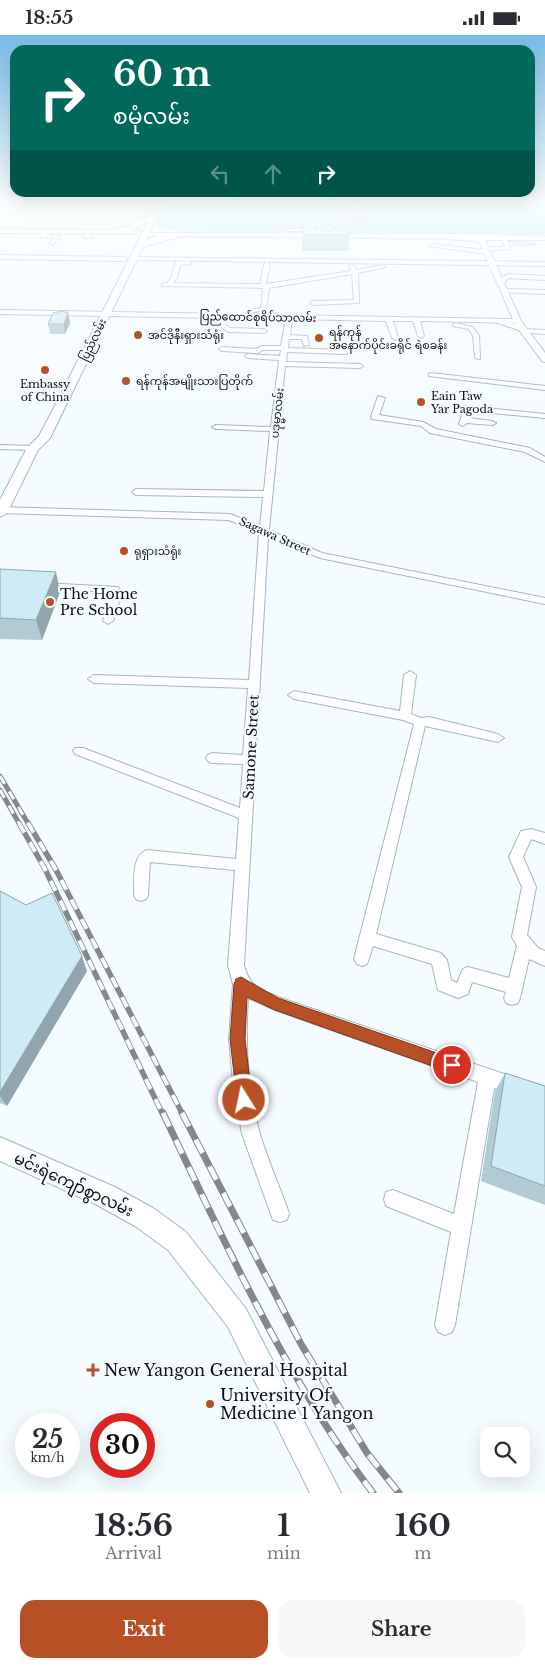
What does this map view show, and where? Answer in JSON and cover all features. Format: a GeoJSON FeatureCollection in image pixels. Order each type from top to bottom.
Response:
{"type":"FeatureCollection","features":[{"type":"Feature","properties":{"kind":"highway","name":"ပြည်လမ်း"},"geometry":{"type":"LineString","coordinates":[[1,511],[33,448],[44,438],[124,269]]}},
{"type":"Feature","properties":{"kind":"main road"},"geometry":{"type":"LineString","coordinates":[[494,269],[523,325],[545,359]]}},
{"type":"Feature","properties":{"kind":"main road"},"geometry":{"type":"LineString","coordinates":[[494,321],[509,318],[523,325]]}},
{"type":"Feature","properties":{"kind":"main road"},"geometry":{"type":"LineString","coordinates":[[494,321],[523,325]]}},
{"type":"Feature","properties":{"kind":"main road","name":"မင်းရဲကျော်စွာလမ်း"},"geometry":{"type":"LineString","coordinates":[[0,1149],[106,1196],[144,1217],[178,1241],[237,1318],[326,1493]]}},
{"type":"Feature","properties":{"kind":"street"},"geometry":{"type":"LineString","coordinates":[[175,269],[174,278],[166,285],[264,286],[370,269]]}},
{"type":"Feature","properties":{"kind":"street"},"geometry":{"type":"LineString","coordinates":[[166,309],[264,309],[264,286],[267,269]]}},
{"type":"Feature","properties":{"kind":"street"},"geometry":{"type":"LineString","coordinates":[[312,303],[357,301],[354,269]]}},
{"type":"Feature","properties":{"kind":"street"},"geometry":{"type":"LineString","coordinates":[[501,285],[504,277],[508,276],[545,278]]}},
{"type":"Feature","properties":{"kind":"street"},"geometry":{"type":"LineString","coordinates":[[501,285],[518,286]]}},
{"type":"Feature","properties":{"kind":"street"},"geometry":{"type":"LineString","coordinates":[[501,285],[545,292]]}},
{"type":"Feature","properties":{"kind":"street","name":"ပြည်ထောင်စုရိပ်သာလမ်း"},"geometry":{"type":"LineString","coordinates":[[0,312],[494,321]]}},
{"type":"Feature","properties":{"kind":"street"},"geometry":{"type":"LineString","coordinates":[[221,316],[223,326],[228,330],[264,333],[266,323]]}},
{"type":"Feature","properties":{"kind":"street","name":"ပဒုမ္မာလမ်း"},"geometry":{"type":"LineString","coordinates":[[266,513],[283,355],[289,317]]}},
{"type":"Feature","properties":{"kind":"street"},"geometry":{"type":"LineString","coordinates":[[389,319],[395,338]]}},
{"type":"Feature","properties":{"kind":"street"},"geometry":{"type":"LineString","coordinates":[[416,319],[421,336]]}},
{"type":"Feature","properties":{"kind":"street"},"geometry":{"type":"LineString","coordinates":[[450,320],[455,326],[471,328],[476,336],[478,358]]}},
{"type":"Feature","properties":{"kind":"street"},"geometry":{"type":"LineString","coordinates":[[523,325],[545,332]]}},
{"type":"Feature","properties":{"kind":"street"},"geometry":{"type":"LineString","coordinates":[[286,335],[303,333]]}},
{"type":"Feature","properties":{"kind":"street"},"geometry":{"type":"LineString","coordinates":[[286,335],[306,337],[306,345]]}},
{"type":"Feature","properties":{"kind":"street"},"geometry":{"type":"LineString","coordinates":[[222,349],[257,351],[262,348],[283,355],[360,366]]}},
{"type":"Feature","properties":{"kind":"street"},"geometry":{"type":"LineString","coordinates":[[243,356],[344,352],[357,348]]}},
{"type":"Feature","properties":{"kind":"street"},"geometry":{"type":"LineString","coordinates":[[431,375],[545,389]]}},
{"type":"Feature","properties":{"kind":"street"},"geometry":{"type":"LineString","coordinates":[[381,398],[375,417],[424,424],[434,431],[528,450],[545,461]]}},
{"type":"Feature","properties":{"kind":"street"},"geometry":{"type":"LineString","coordinates":[[492,423],[464,422],[468,408],[545,416]]}},
{"type":"Feature","properties":{"kind":"street"},"geometry":{"type":"LineString","coordinates":[[216,427],[275,429]]}},
{"type":"Feature","properties":{"kind":"street"},"geometry":{"type":"LineString","coordinates":[[0,447],[33,448]]}},
{"type":"Feature","properties":{"kind":"street"},"geometry":{"type":"LineString","coordinates":[[136,491],[268,494]]}},
{"type":"Feature","properties":{"kind":"street","name":"Sagawa Street"},"geometry":{"type":"LineString","coordinates":[[1,511],[230,517],[264,530],[284,542],[320,555],[545,601]]}},
{"type":"Feature","properties":{"kind":"street"},"geometry":{"type":"LineString","coordinates":[[230,517],[266,513]]}},
{"type":"Feature","properties":{"kind":"street","name":"Samone Street"},"geometry":{"type":"LineString","coordinates":[[266,513],[236,965],[241,984],[237,1039],[241,1083],[251,1135],[280,1213]]}},
{"type":"Feature","properties":{"kind":"street"},"geometry":{"type":"LineString","coordinates":[[27,585],[114,589],[116,594],[108,621]]}},
{"type":"Feature","properties":{"kind":"street"},"geometry":{"type":"LineString","coordinates":[[405,716],[410,675]]}},
{"type":"Feature","properties":{"kind":"street"},"geometry":{"type":"LineString","coordinates":[[94,679],[254,684]]}},
{"type":"Feature","properties":{"kind":"street"},"geometry":{"type":"LineString","coordinates":[[294,695],[405,716],[420,722],[429,721],[498,738]]}},
{"type":"Feature","properties":{"kind":"street"},"geometry":{"type":"LineString","coordinates":[[362,959],[420,722]]}},
{"type":"Feature","properties":{"kind":"street"},"geometry":{"type":"LineString","coordinates":[[79,751],[247,816]]}},
{"type":"Feature","properties":{"kind":"street"},"geometry":{"type":"LineString","coordinates":[[212,758],[249,760]]}},
{"type":"Feature","properties":{"kind":"street"},"geometry":{"type":"LineString","coordinates":[[545,839],[531,834],[526,835],[516,857],[529,887],[518,937],[533,953],[545,959]]}},
{"type":"Feature","properties":{"kind":"street"},"geometry":{"type":"LineString","coordinates":[[141,895],[143,859],[147,856],[242,865]]}},
{"type":"Feature","properties":{"kind":"street"},"geometry":{"type":"LineString","coordinates":[[367,939],[436,957],[443,983],[446,987],[458,991],[462,989],[468,974],[513,993],[525,944]]}},
{"type":"Feature","properties":{"kind":"street"},"geometry":{"type":"LineString","coordinates":[[241,984],[254,993],[275,1003],[545,1097]]}},
{"type":"Feature","properties":{"kind":"street"},"geometry":{"type":"LineString","coordinates":[[445,1325],[487,1078]]}},
{"type":"Feature","properties":{"kind":"street"},"geometry":{"type":"LineString","coordinates":[[393,1199],[461,1227]]}},
{"type":"Feature","properties":{"kind":"building"},"geometry":{"type":"Polygon","coordinates":[[[62,311],[68,313],[64,324],[48,324],[53,313],[62,311]]]}},
{"type":"Feature","properties":{"kind":"building"},"geometry":{"type":"Polygon","coordinates":[[[0,569],[56,572],[36,620],[0,618],[0,569]]]}},
{"type":"Feature","properties":{"kind":"building"},"geometry":{"type":"Polygon","coordinates":[[[0,891],[26,905],[52,893],[82,956],[0,1092],[0,891]]]}},
{"type":"Feature","properties":{"kind":"building"},"geometry":{"type":"Polygon","coordinates":[[[505,1073],[545,1086],[545,1186],[491,1166],[505,1073]]]}},
{"type":"Feature","properties":{"kind":"railway"},"geometry":{"type":"LineString","coordinates":[[0,776],[29,825]]}},
{"type":"Feature","properties":{"kind":"railway"},"geometry":{"type":"LineString","coordinates":[[0,790],[20,825]]}},
{"type":"Feature","properties":{"kind":"railway"},"geometry":{"type":"LineString","coordinates":[[19,823],[46,871],[163,1115]]}},
{"type":"Feature","properties":{"kind":"railway"},"geometry":{"type":"LineString","coordinates":[[28,823],[55,868],[183,1115]]}},
{"type":"Feature","properties":{"kind":"railway"},"geometry":{"type":"LineString","coordinates":[[163,1113],[209,1211],[285,1357],[312,1404],[373,1493]]}},
{"type":"Feature","properties":{"kind":"railway"},"geometry":{"type":"LineString","coordinates":[[182,1113],[301,1344],[367,1453],[399,1493]]}},
{"type":"Feature","properties":{"kind":"place","name":"အင်ဒိုနီးရှားသံရုံး"},"geometry":{"type":"Point","coordinates":[138,335]}},
{"type":"Feature","properties":{"kind":"place","name":"ရန်ကုန် အနောက်ပိုင်းခရိုင် ရဲစခန်း"},"geometry":{"type":"Point","coordinates":[319,338]}},
{"type":"Feature","properties":{"kind":"place","name":"Embassy of China"},"geometry":{"type":"Point","coordinates":[45,370]}},
{"type":"Feature","properties":{"kind":"place","name":"ရန်ကုန်အမျိုးသားပြတိုက်"},"geometry":{"type":"Point","coordinates":[126,381]}},
{"type":"Feature","properties":{"kind":"place","name":"Eain Taw Yar Pagoda"},"geometry":{"type":"Point","coordinates":[421,402]}},
{"type":"Feature","properties":{"kind":"place","name":"ရုရှားသံရုံး"},"geometry":{"type":"Point","coordinates":[124,551]}},
{"type":"Feature","properties":{"kind":"place","name":"The Home Pre School"},"geometry":{"type":"Point","coordinates":[50,602]}},
{"type":"Feature","properties":{"kind":"place","name":"New Yangon General Hospital"},"geometry":{"type":"Point","coordinates":[93,1370]}},
{"type":"Feature","properties":{"kind":"place","name":"University Of Medicine 1 Yangon"},"geometry":{"type":"Point","coordinates":[210,1404]}},
{"type":"Feature","properties":{"kind":"route"},"geometry":{"type":"LineString","coordinates":[[244,1100],[237,1039],[241,984],[254,993],[275,1003],[452,1065]]}}]}
